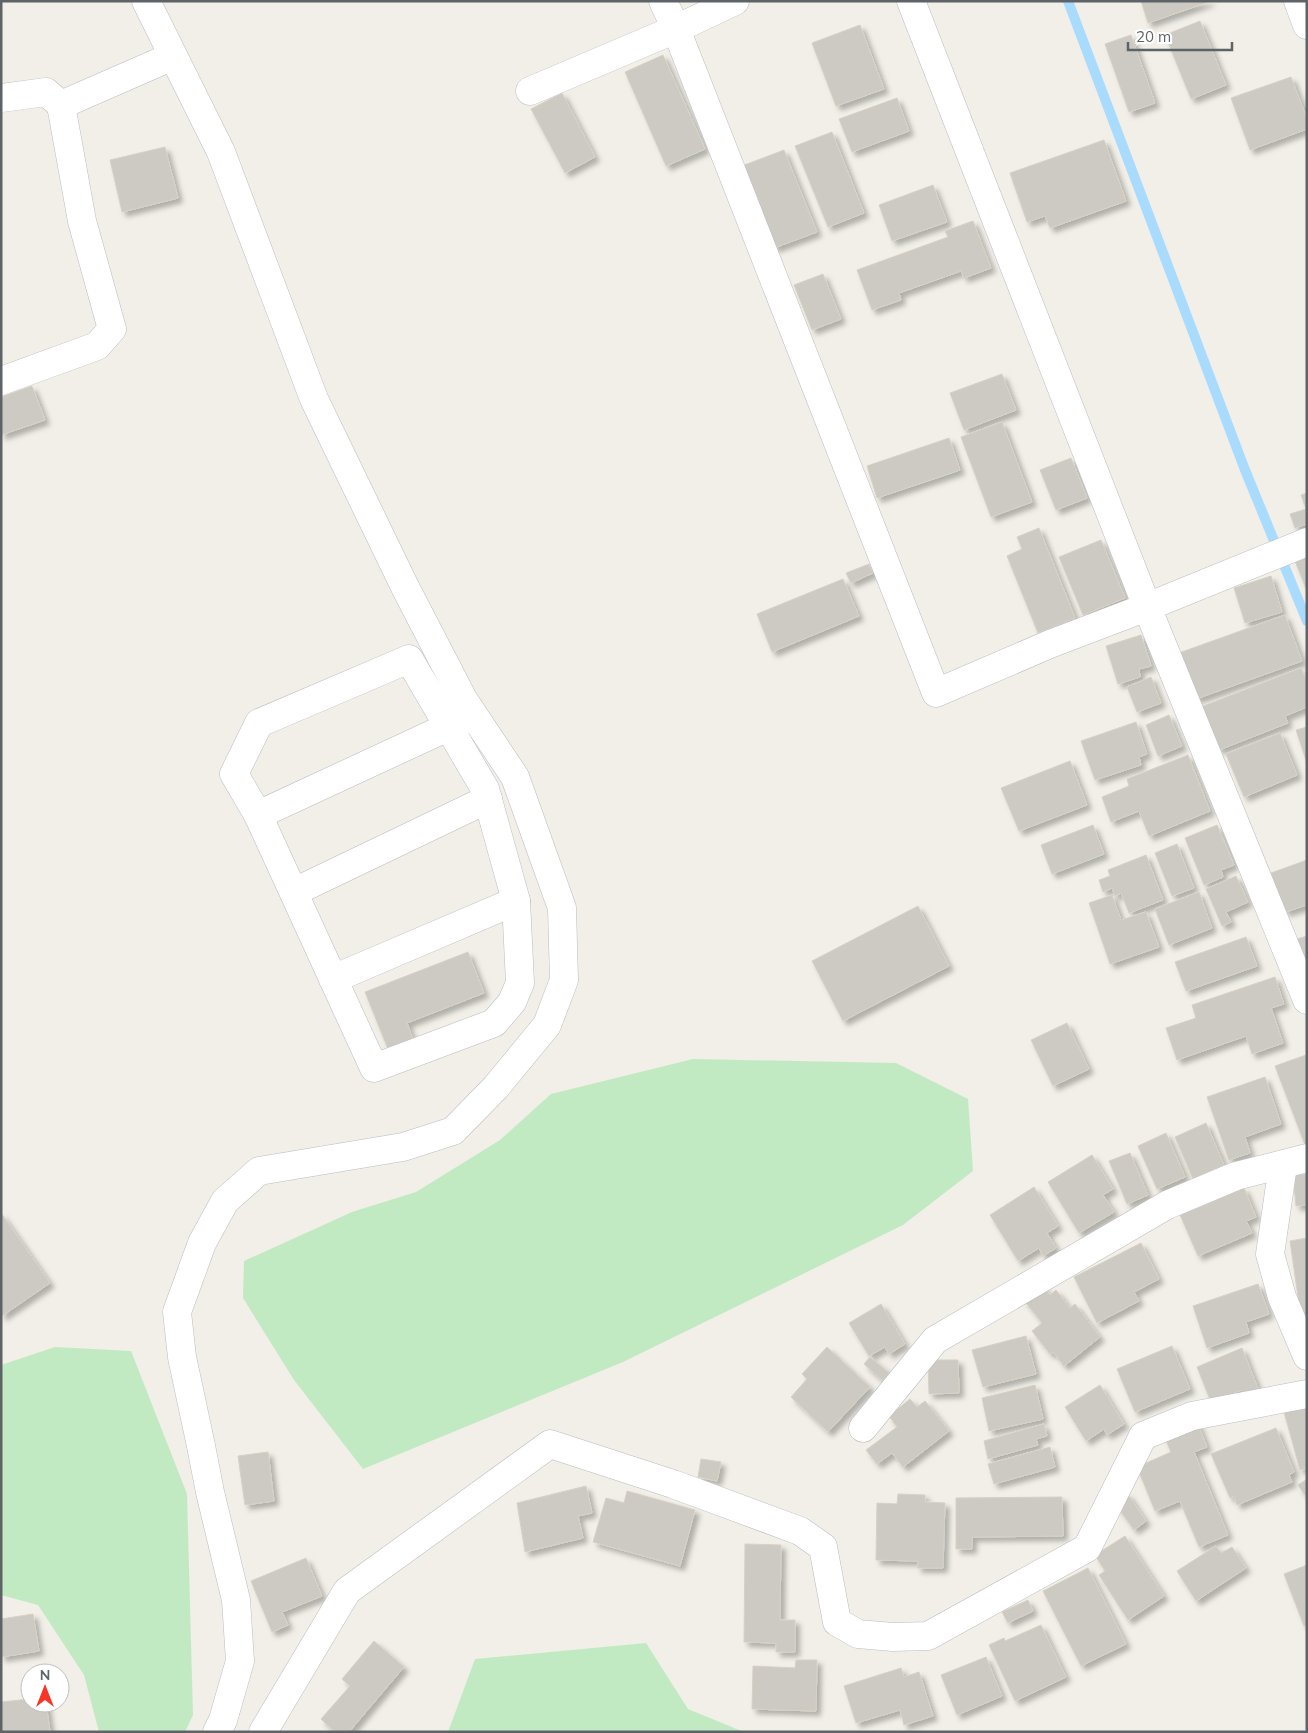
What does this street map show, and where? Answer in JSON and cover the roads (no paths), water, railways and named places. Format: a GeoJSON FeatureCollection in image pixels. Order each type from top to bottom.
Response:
{"type":"FeatureCollection","features":[{"type":"Feature","properties":{"kind":"street"},"geometry":{"type":"LineString","coordinates":[[146,1],[221,152],[314,399],[405,587],[463,699],[515,777],[562,908],[564,980],[547,1025],[496,1087],[453,1131],[403,1147],[259,1171],[225,1201],[202,1243],[177,1312],[182,1357],[210,1492],[236,1600],[240,1662],[218,1732]]}},
{"type":"Feature","properties":{"kind":"street"},"geometry":{"type":"LineString","coordinates":[[663,1],[676,29],[936,693],[1050,644],[1307,542]]}},
{"type":"Feature","properties":{"kind":"street"},"geometry":{"type":"LineString","coordinates":[[530,91],[676,29],[735,1]]}},
{"type":"Feature","properties":{"kind":"street"},"geometry":{"type":"LineString","coordinates":[[911,1],[1147,607],[1307,1000]]}},
{"type":"Feature","properties":{"kind":"street"},"geometry":{"type":"LineString","coordinates":[[1298,1],[1307,24]]}},
{"type":"Feature","properties":{"kind":"street"},"geometry":{"type":"LineString","coordinates":[[61,105],[173,56]]}},
{"type":"Feature","properties":{"kind":"street"},"geometry":{"type":"LineString","coordinates":[[1,98],[46,92],[61,105],[82,221],[112,329],[97,346],[1,381]]}},
{"type":"Feature","properties":{"kind":"street"},"geometry":{"type":"LineString","coordinates":[[409,659],[485,789],[488,799],[516,901],[520,983],[512,1002],[494,1023],[374,1068],[258,815],[234,774],[259,723],[409,659]]}},
{"type":"Feature","properties":{"kind":"street"},"geometry":{"type":"LineString","coordinates":[[258,815],[474,715]]}},
{"type":"Feature","properties":{"kind":"street"},"geometry":{"type":"LineString","coordinates":[[294,892],[488,799]]}},
{"type":"Feature","properties":{"kind":"street"},"geometry":{"type":"LineString","coordinates":[[333,979],[516,901]]}},
{"type":"Feature","properties":{"kind":"street"},"geometry":{"type":"LineString","coordinates":[[863,1428],[935,1340],[1167,1205],[1236,1176],[1295,1161],[1270,1254],[1282,1297],[1307,1356]]}},
{"type":"Feature","properties":{"kind":"street"},"geometry":{"type":"LineString","coordinates":[[263,1732],[347,1591],[550,1444],[673,1484],[800,1531],[823,1547],[837,1622],[858,1634],[893,1637],[928,1636],[1087,1548],[1143,1436],[1192,1416],[1307,1394]]}},
{"type":"Feature","properties":{"kind":"waterway"},"geometry":{"type":"LineString","coordinates":[[1068,1],[1245,470],[1307,621]]}}]}
